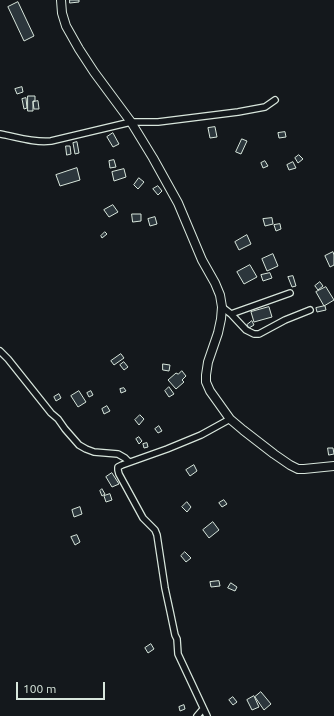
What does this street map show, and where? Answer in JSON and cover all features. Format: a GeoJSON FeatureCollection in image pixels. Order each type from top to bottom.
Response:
{"type":"FeatureCollection","features":[{"type":"Feature","properties":{"kind":"street"},"geometry":{"type":"LineString","coordinates":[[61,0],[62,13],[66,26],[94,72],[131,122],[153,158],[178,203],[202,260],[215,282],[222,307],[218,332],[208,362],[206,375],[206,382],[210,391],[230,419],[274,454],[298,469],[304,470],[334,466]]}},
{"type":"Feature","properties":{"kind":"street"},"geometry":{"type":"LineString","coordinates":[[0,134],[42,142],[51,141],[131,122],[158,122],[238,112],[265,106],[275,100]]}},
{"type":"Feature","properties":{"kind":"street"},"geometry":{"type":"LineString","coordinates":[[231,314],[290,293]]}},
{"type":"Feature","properties":{"kind":"street"},"geometry":{"type":"LineString","coordinates":[[222,307],[254,334],[259,334],[285,320],[310,310]]}},
{"type":"Feature","properties":{"kind":"street"},"geometry":{"type":"LineString","coordinates":[[0,351],[51,413],[79,444],[94,452],[118,454],[129,462]]}},
{"type":"Feature","properties":{"kind":"street"},"geometry":{"type":"LineString","coordinates":[[207,716],[178,654],[177,639],[165,588],[157,534],[143,518],[119,474],[118,467],[194,438],[230,419]]}},
{"type":"Feature","properties":{"kind":"street"},"geometry":{"type":"LineString","coordinates":[[197,716],[203,710]]}},
{"type":"Feature","properties":{"kind":"building"},"geometry":{"type":"Polygon","coordinates":[[[70,0],[79,0],[79,2],[70,3],[70,0]]]}},
{"type":"Feature","properties":{"kind":"building"},"geometry":{"type":"Polygon","coordinates":[[[18,2],[34,36],[24,41],[8,7],[18,2]]]}},
{"type":"Feature","properties":{"kind":"building"},"geometry":{"type":"Polygon","coordinates":[[[22,87],[23,92],[17,94],[15,89],[22,87]]]}},
{"type":"Feature","properties":{"kind":"building"},"geometry":{"type":"Polygon","coordinates":[[[28,96],[35,96],[35,101],[33,101],[33,111],[28,111],[28,96]]]}},
{"type":"Feature","properties":{"kind":"building"},"geometry":{"type":"Polygon","coordinates":[[[26,98],[27,108],[24,109],[22,99],[26,98]]]}},
{"type":"Feature","properties":{"kind":"building"},"geometry":{"type":"Polygon","coordinates":[[[38,101],[39,109],[34,109],[33,102],[38,101]]]}},
{"type":"Feature","properties":{"kind":"building"},"geometry":{"type":"Polygon","coordinates":[[[215,127],[217,137],[210,138],[208,128],[215,127]]]}},
{"type":"Feature","properties":{"kind":"building"},"geometry":{"type":"Polygon","coordinates":[[[285,132],[286,137],[279,138],[278,133],[285,132]]]}},
{"type":"Feature","properties":{"kind":"building"},"geometry":{"type":"Polygon","coordinates":[[[113,133],[119,144],[113,147],[107,137],[113,133]]]}},
{"type":"Feature","properties":{"kind":"building"},"geometry":{"type":"Polygon","coordinates":[[[242,139],[247,141],[241,154],[236,152],[242,139]]]}},
{"type":"Feature","properties":{"kind":"building"},"geometry":{"type":"Polygon","coordinates":[[[77,142],[79,153],[75,154],[73,143],[77,142]]]}},
{"type":"Feature","properties":{"kind":"building"},"geometry":{"type":"Polygon","coordinates":[[[66,146],[70,146],[71,154],[67,155],[66,146]]]}},
{"type":"Feature","properties":{"kind":"building"},"geometry":{"type":"Polygon","coordinates":[[[299,155],[303,159],[298,163],[295,158],[299,155]]]}},
{"type":"Feature","properties":{"kind":"building"},"geometry":{"type":"Polygon","coordinates":[[[114,160],[116,167],[110,168],[109,161],[114,160]]]}},
{"type":"Feature","properties":{"kind":"building"},"geometry":{"type":"Polygon","coordinates":[[[265,161],[268,166],[263,168],[261,163],[265,161]]]}},
{"type":"Feature","properties":{"kind":"building"},"geometry":{"type":"Polygon","coordinates":[[[293,162],[296,168],[289,170],[287,165],[293,162]]]}},
{"type":"Feature","properties":{"kind":"building"},"geometry":{"type":"Polygon","coordinates":[[[77,168],[80,180],[60,186],[56,175],[77,168]]]}},
{"type":"Feature","properties":{"kind":"building"},"geometry":{"type":"Polygon","coordinates":[[[124,169],[126,177],[114,181],[112,172],[124,169]]]}},
{"type":"Feature","properties":{"kind":"building"},"geometry":{"type":"Polygon","coordinates":[[[139,178],[144,182],[138,189],[134,185],[139,178]]]}},
{"type":"Feature","properties":{"kind":"building"},"geometry":{"type":"Polygon","coordinates":[[[158,186],[162,191],[158,195],[153,189],[158,186]]]}},
{"type":"Feature","properties":{"kind":"building"},"geometry":{"type":"Polygon","coordinates":[[[113,205],[118,212],[109,217],[104,210],[113,205]]]}},
{"type":"Feature","properties":{"kind":"building"},"geometry":{"type":"Polygon","coordinates":[[[132,214],[141,214],[141,221],[133,222],[132,214]]]}},
{"type":"Feature","properties":{"kind":"building"},"geometry":{"type":"Polygon","coordinates":[[[155,217],[157,224],[150,226],[148,219],[155,217]]]}},
{"type":"Feature","properties":{"kind":"building"},"geometry":{"type":"Polygon","coordinates":[[[272,218],[273,224],[265,226],[263,219],[272,218]]]}},
{"type":"Feature","properties":{"kind":"building"},"geometry":{"type":"Polygon","coordinates":[[[280,224],[281,229],[276,231],[274,225],[280,224]]]}},
{"type":"Feature","properties":{"kind":"building"},"geometry":{"type":"Polygon","coordinates":[[[105,232],[107,234],[102,238],[101,236],[105,232]]]}},
{"type":"Feature","properties":{"kind":"building"},"geometry":{"type":"Polygon","coordinates":[[[247,235],[251,244],[239,250],[235,242],[247,235]]]}},
{"type":"Feature","properties":{"kind":"building"},"geometry":{"type":"Polygon","coordinates":[[[333,252],[334,265],[330,267],[325,256],[333,252]]]}},
{"type":"Feature","properties":{"kind":"building"},"geometry":{"type":"Polygon","coordinates":[[[273,254],[278,266],[267,271],[262,259],[273,254]]]}},
{"type":"Feature","properties":{"kind":"building"},"geometry":{"type":"Polygon","coordinates":[[[250,265],[257,277],[244,284],[237,272],[250,265]]]}},
{"type":"Feature","properties":{"kind":"building"},"geometry":{"type":"Polygon","coordinates":[[[270,273],[272,278],[263,281],[261,275],[270,273]]]}},
{"type":"Feature","properties":{"kind":"building"},"geometry":{"type":"Polygon","coordinates":[[[293,276],[296,286],[292,287],[288,277],[293,276]]]}},
{"type":"Feature","properties":{"kind":"building"},"geometry":{"type":"Polygon","coordinates":[[[320,282],[323,286],[318,290],[315,286],[320,282]]]}},
{"type":"Feature","properties":{"kind":"building"},"geometry":{"type":"Polygon","coordinates":[[[326,287],[334,300],[324,306],[316,292],[326,287]]]}},
{"type":"Feature","properties":{"kind":"building"},"geometry":{"type":"Polygon","coordinates":[[[325,306],[326,310],[317,312],[316,308],[325,306]]]}},
{"type":"Feature","properties":{"kind":"building"},"geometry":{"type":"Polygon","coordinates":[[[269,307],[272,317],[254,322],[251,312],[269,307]]]}},
{"type":"Feature","properties":{"kind":"building"},"geometry":{"type":"Polygon","coordinates":[[[252,321],[254,325],[249,328],[247,325],[252,321]]]}},
{"type":"Feature","properties":{"kind":"building"},"geometry":{"type":"Polygon","coordinates":[[[121,354],[124,358],[114,365],[111,361],[121,354]]]}},
{"type":"Feature","properties":{"kind":"building"},"geometry":{"type":"Polygon","coordinates":[[[124,362],[128,367],[124,370],[120,365],[124,362]]]}},
{"type":"Feature","properties":{"kind":"building"},"geometry":{"type":"Polygon","coordinates":[[[163,364],[170,365],[169,371],[163,370],[163,364]]]}},
{"type":"Feature","properties":{"kind":"building"},"geometry":{"type":"Polygon","coordinates":[[[182,371],[186,376],[182,380],[184,382],[176,389],[168,380],[176,373],[178,374],[182,371]]]}},
{"type":"Feature","properties":{"kind":"building"},"geometry":{"type":"Polygon","coordinates":[[[169,387],[174,394],[169,397],[165,391],[169,387]]]}},
{"type":"Feature","properties":{"kind":"building"},"geometry":{"type":"Polygon","coordinates":[[[124,388],[126,391],[121,393],[120,389],[124,388]]]}},
{"type":"Feature","properties":{"kind":"building"},"geometry":{"type":"Polygon","coordinates":[[[79,391],[86,402],[78,407],[71,396],[79,391]]]}},
{"type":"Feature","properties":{"kind":"building"},"geometry":{"type":"Polygon","coordinates":[[[91,391],[93,395],[89,397],[87,393],[91,391]]]}},
{"type":"Feature","properties":{"kind":"building"},"geometry":{"type":"Polygon","coordinates":[[[59,394],[61,398],[56,401],[54,397],[59,394]]]}},
{"type":"Feature","properties":{"kind":"building"},"geometry":{"type":"Polygon","coordinates":[[[107,406],[110,411],[104,414],[102,409],[107,406]]]}},
{"type":"Feature","properties":{"kind":"building"},"geometry":{"type":"Polygon","coordinates":[[[140,415],[144,419],[139,425],[135,420],[140,415]]]}},
{"type":"Feature","properties":{"kind":"building"},"geometry":{"type":"Polygon","coordinates":[[[159,426],[162,431],[158,433],[155,429],[159,426]]]}},
{"type":"Feature","properties":{"kind":"building"},"geometry":{"type":"Polygon","coordinates":[[[139,437],[142,441],[139,444],[136,439],[139,437]]]}},
{"type":"Feature","properties":{"kind":"building"},"geometry":{"type":"Polygon","coordinates":[[[147,443],[148,447],[144,448],[143,444],[147,443]]]}},
{"type":"Feature","properties":{"kind":"building"},"geometry":{"type":"Polygon","coordinates":[[[328,448],[333,448],[334,454],[329,455],[328,448]]]}},
{"type":"Feature","properties":{"kind":"building"},"geometry":{"type":"Polygon","coordinates":[[[194,465],[197,471],[190,476],[186,470],[194,465]]]}},
{"type":"Feature","properties":{"kind":"building"},"geometry":{"type":"Polygon","coordinates":[[[112,473],[119,484],[112,487],[106,477],[112,473]]]}},
{"type":"Feature","properties":{"kind":"building"},"geometry":{"type":"Polygon","coordinates":[[[102,489],[105,494],[102,496],[100,491],[102,489]]]}},
{"type":"Feature","properties":{"kind":"building"},"geometry":{"type":"Polygon","coordinates":[[[110,494],[112,500],[106,502],[104,496],[110,494]]]}},
{"type":"Feature","properties":{"kind":"building"},"geometry":{"type":"Polygon","coordinates":[[[224,500],[227,504],[222,507],[219,503],[224,500]]]}},
{"type":"Feature","properties":{"kind":"building"},"geometry":{"type":"Polygon","coordinates":[[[187,502],[191,507],[187,512],[182,507],[187,502]]]}},
{"type":"Feature","properties":{"kind":"building"},"geometry":{"type":"Polygon","coordinates":[[[80,507],[82,514],[74,517],[72,510],[80,507]]]}},
{"type":"Feature","properties":{"kind":"building"},"geometry":{"type":"Polygon","coordinates":[[[213,522],[219,530],[209,538],[203,530],[213,522]]]}},
{"type":"Feature","properties":{"kind":"building"},"geometry":{"type":"Polygon","coordinates":[[[77,535],[80,542],[75,545],[71,537],[77,535]]]}},
{"type":"Feature","properties":{"kind":"building"},"geometry":{"type":"Polygon","coordinates":[[[185,552],[191,558],[186,562],[181,556],[185,552]]]}},
{"type":"Feature","properties":{"kind":"building"},"geometry":{"type":"Polygon","coordinates":[[[219,581],[220,586],[211,587],[210,582],[219,581]]]}},
{"type":"Feature","properties":{"kind":"building"},"geometry":{"type":"Polygon","coordinates":[[[231,583],[237,587],[235,591],[228,588],[231,583]]]}},
{"type":"Feature","properties":{"kind":"building"},"geometry":{"type":"Polygon","coordinates":[[[151,644],[154,649],[148,653],[145,648],[151,644]]]}},
{"type":"Feature","properties":{"kind":"building"},"geometry":{"type":"Polygon","coordinates":[[[261,692],[271,704],[264,710],[255,697],[261,692]]]}},
{"type":"Feature","properties":{"kind":"building"},"geometry":{"type":"Polygon","coordinates":[[[254,696],[259,707],[252,710],[247,700],[254,696]]]}},
{"type":"Feature","properties":{"kind":"building"},"geometry":{"type":"Polygon","coordinates":[[[233,697],[237,702],[233,705],[229,700],[233,697]]]}},
{"type":"Feature","properties":{"kind":"building"},"geometry":{"type":"Polygon","coordinates":[[[184,705],[185,709],[180,711],[179,707],[184,705]]]}}]}
